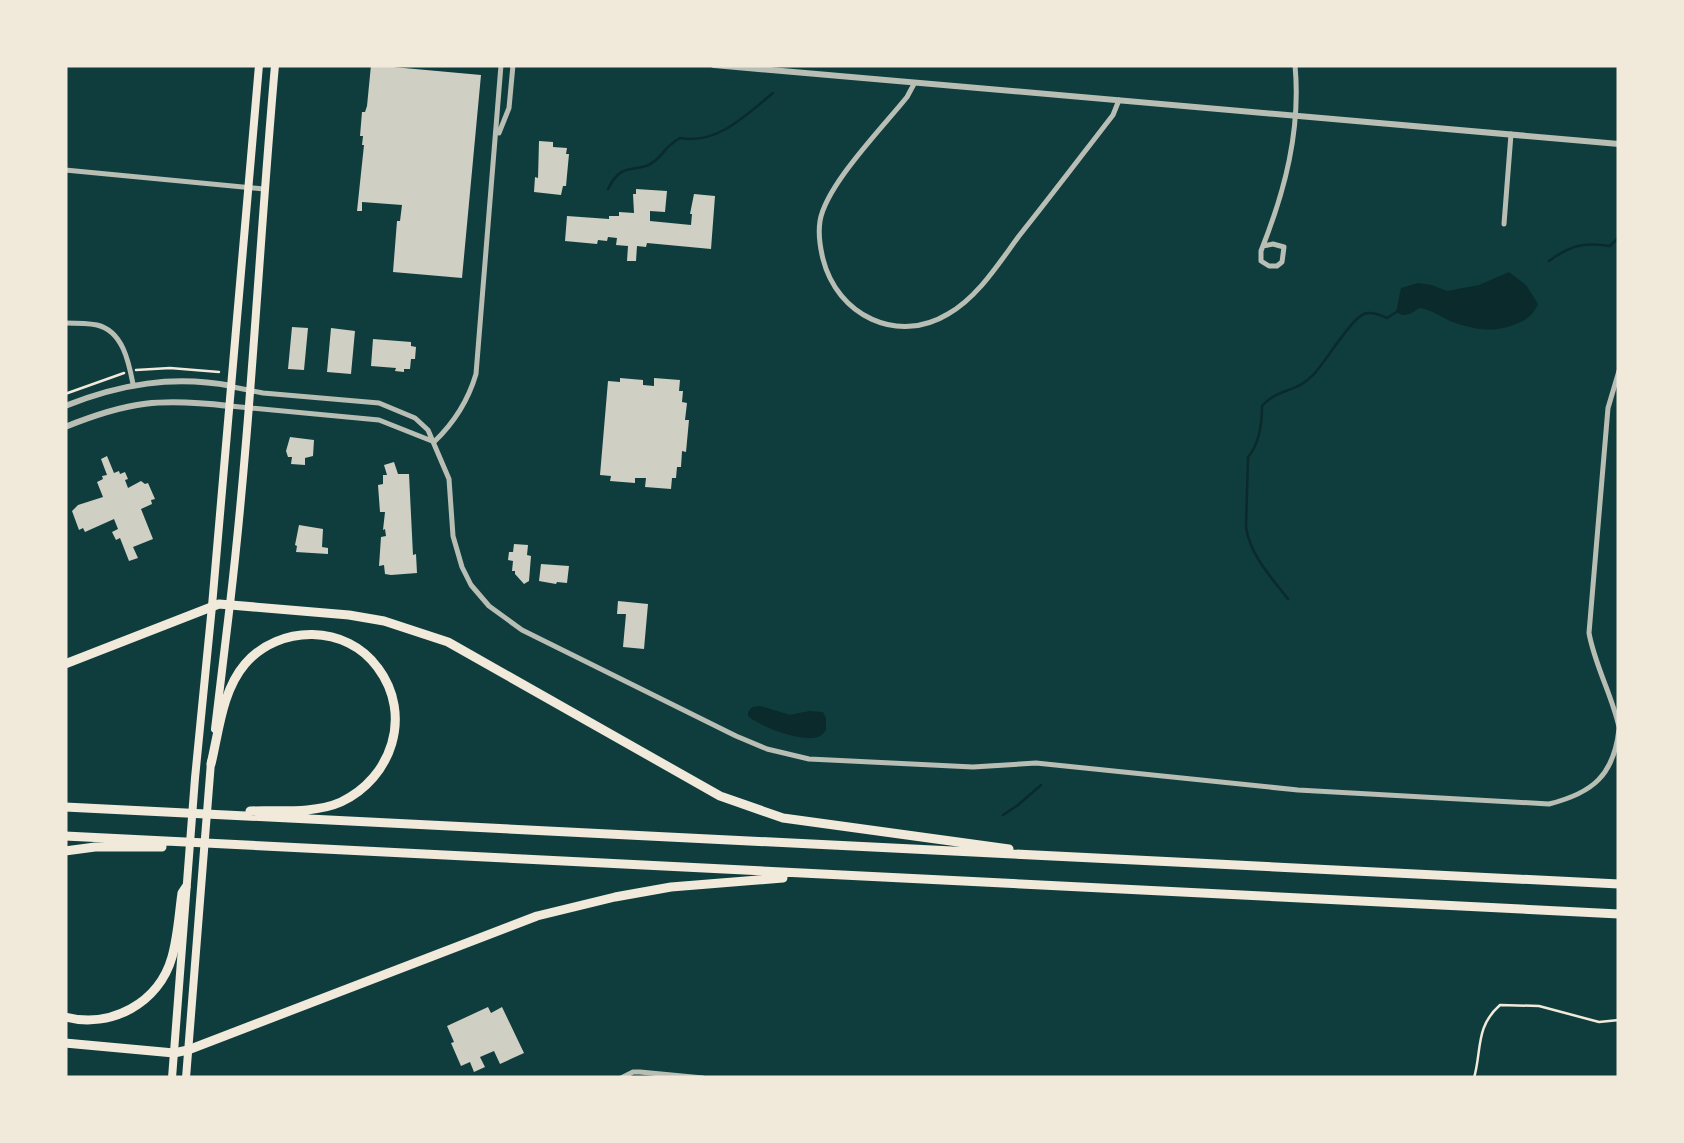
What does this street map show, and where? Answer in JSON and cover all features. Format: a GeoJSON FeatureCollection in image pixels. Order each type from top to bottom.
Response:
{"type":"FeatureCollection","features":[{"type":"Feature","properties":{"kind":"highway"},"geometry":{"type":"LineString","coordinates":[[65,664],[212,606],[230,604],[384,621],[448,642],[720,796],[784,818],[1072,857]]}},
{"type":"Feature","properties":{"kind":"highway"},"geometry":{"type":"LineString","coordinates":[[189,814],[322,808],[368,785],[386,761],[394,739],[396,713],[384,678],[368,656],[344,641],[304,633],[279,639],[243,666],[229,691],[211,764]]}},
{"type":"Feature","properties":{"kind":"highway"},"geometry":{"type":"LineString","coordinates":[[65,808],[1619,884]]}},
{"type":"Feature","properties":{"kind":"highway"},"geometry":{"type":"LineString","coordinates":[[65,836],[1619,914]]}},
{"type":"Feature","properties":{"kind":"highway"},"geometry":{"type":"LineString","coordinates":[[65,851],[237,845]]}},
{"type":"Feature","properties":{"kind":"highway"},"geometry":{"type":"LineString","coordinates":[[65,1043],[174,1053],[188,1050],[537,916],[670,887],[820,874]]}},
{"type":"Feature","properties":{"kind":"highway"},"geometry":{"type":"LineString","coordinates":[[65,1017],[80,1021],[111,1017],[132,1009],[154,989],[173,954],[186,884]]}},
{"type":"Feature","properties":{"kind":"main road"},"geometry":{"type":"LineString","coordinates":[[172,1078],[195,778],[260,65]]}},
{"type":"Feature","properties":{"kind":"main road"},"geometry":{"type":"LineString","coordinates":[[186,1078],[209,780],[250,390],[274,65]]}},
{"type":"Feature","properties":{"kind":"street"},"geometry":{"type":"LineString","coordinates":[[434,442],[458,416],[476,374],[501,65]]}},
{"type":"Feature","properties":{"kind":"street"},"geometry":{"type":"LineString","coordinates":[[497,136],[509,108],[514,65]]}},
{"type":"Feature","properties":{"kind":"street"},"geometry":{"type":"LineString","coordinates":[[714,65],[1619,144]]}},
{"type":"Feature","properties":{"kind":"street"},"geometry":{"type":"LineString","coordinates":[[1263,246],[1274,244],[1284,248],[1282,262],[1269,266],[1262,260],[1263,246],[1288,172],[1298,93],[1295,65]]}},
{"type":"Feature","properties":{"kind":"street"},"geometry":{"type":"LineString","coordinates":[[915,83],[843,176],[820,221],[820,248],[835,287],[863,316],[890,326],[908,327],[934,321],[964,303],[1113,115],[1118,100]]}},
{"type":"Feature","properties":{"kind":"street"},"geometry":{"type":"LineString","coordinates":[[1504,224],[1511,134]]}},
{"type":"Feature","properties":{"kind":"street"},"geometry":{"type":"LineString","coordinates":[[65,170],[264,188]]}},
{"type":"Feature","properties":{"kind":"street"},"geometry":{"type":"LineString","coordinates":[[65,323],[105,328],[120,342],[133,384]]}},
{"type":"Feature","properties":{"kind":"street"},"geometry":{"type":"LineString","coordinates":[[65,406],[133,384],[184,381],[387,405],[406,413],[428,430],[449,478],[453,536],[462,567],[478,594],[500,616],[746,741],[788,754],[830,760],[972,767],[1036,762],[1298,790],[1549,804],[1573,798],[1589,788],[1604,775],[1617,747],[1619,728],[1614,703],[1597,668],[1589,620],[1608,408],[1619,371]]}},
{"type":"Feature","properties":{"kind":"street"},"geometry":{"type":"LineString","coordinates":[[65,427],[136,404],[177,401],[379,420],[434,442]]}},
{"type":"Feature","properties":{"kind":"street"},"geometry":{"type":"LineString","coordinates":[[621,1078],[640,1072],[703,1078]]}},
{"type":"Feature","properties":{"kind":"path"},"geometry":{"type":"LineString","coordinates":[[65,394],[131,371],[170,368],[219,372]]}},
{"type":"Feature","properties":{"kind":"path"},"geometry":{"type":"LineString","coordinates":[[1474,1078],[1482,1030],[1500,1005],[1540,1006],[1599,1022],[1619,1020]]}},
{"type":"Feature","properties":{"kind":"water"},"geometry":{"type":"Polygon","coordinates":[[[1509,272],[1526,285],[1538,304],[1530,316],[1516,324],[1486,329],[1455,323],[1419,308],[1405,315],[1396,312],[1401,288],[1418,283],[1447,291],[1479,285],[1509,272]]]}},
{"type":"Feature","properties":{"kind":"water"},"geometry":{"type":"Polygon","coordinates":[[[752,707],[790,715],[823,712],[826,730],[820,736],[804,738],[771,729],[748,716],[752,707]]]}},
{"type":"Feature","properties":{"kind":"building"},"geometry":{"type":"Polygon","coordinates":[[[371,65],[481,75],[462,278],[393,272],[402,205],[362,202],[362,211],[357,211],[364,145],[360,136],[362,112],[367,106],[371,65]]]}},
{"type":"Feature","properties":{"kind":"building"},"geometry":{"type":"Polygon","coordinates":[[[539,141],[567,148],[566,186],[561,195],[534,192],[539,141]]]}},
{"type":"Feature","properties":{"kind":"building"},"geometry":{"type":"Polygon","coordinates":[[[636,189],[667,191],[665,212],[650,211],[650,221],[691,225],[694,194],[715,196],[711,249],[647,243],[646,247],[637,246],[636,261],[627,261],[628,246],[616,245],[617,238],[598,240],[597,244],[565,241],[567,216],[609,219],[619,216],[619,212],[634,213],[636,189]]]}},
{"type":"Feature","properties":{"kind":"building"},"geometry":{"type":"Polygon","coordinates":[[[292,327],[308,328],[304,370],[288,369],[292,327]]]}},
{"type":"Feature","properties":{"kind":"building"},"geometry":{"type":"Polygon","coordinates":[[[331,328],[355,331],[351,374],[327,372],[331,328]]]}},
{"type":"Feature","properties":{"kind":"building"},"geometry":{"type":"Polygon","coordinates":[[[373,339],[411,342],[416,347],[410,369],[404,372],[371,366],[373,339]]]}},
{"type":"Feature","properties":{"kind":"building"},"geometry":{"type":"Polygon","coordinates":[[[620,378],[643,380],[643,385],[654,386],[654,378],[680,380],[682,402],[687,403],[685,420],[689,420],[686,452],[682,451],[681,467],[677,467],[676,478],[672,478],[671,489],[645,487],[646,478],[635,478],[635,483],[610,481],[611,476],[600,475],[608,381],[620,382],[620,378]]]}},
{"type":"Feature","properties":{"kind":"building"},"geometry":{"type":"Polygon","coordinates":[[[290,437],[314,440],[313,456],[305,458],[305,465],[291,464],[292,457],[286,451],[290,437]]]}},
{"type":"Feature","properties":{"kind":"building"},"geometry":{"type":"Polygon","coordinates":[[[107,456],[114,473],[125,472],[128,488],[141,481],[148,483],[155,499],[141,509],[153,539],[133,547],[138,558],[129,561],[120,538],[116,540],[112,532],[118,529],[114,519],[85,532],[83,528],[79,530],[72,511],[103,497],[97,482],[107,475],[101,459],[107,456]]]}},
{"type":"Feature","properties":{"kind":"building"},"geometry":{"type":"Polygon","coordinates":[[[394,462],[398,474],[409,474],[417,573],[385,574],[384,565],[379,566],[381,537],[386,536],[378,485],[383,484],[383,475],[387,475],[384,465],[394,462]]]}},
{"type":"Feature","properties":{"kind":"building"},"geometry":{"type":"Polygon","coordinates":[[[299,525],[323,529],[322,547],[328,548],[328,554],[296,552],[299,525]]]}},
{"type":"Feature","properties":{"kind":"building"},"geometry":{"type":"Polygon","coordinates":[[[514,544],[528,545],[527,555],[531,556],[529,581],[524,584],[512,571],[513,561],[508,560],[514,544]]]}},
{"type":"Feature","properties":{"kind":"building"},"geometry":{"type":"Polygon","coordinates":[[[541,564],[569,566],[567,583],[539,581],[541,564]]]}},
{"type":"Feature","properties":{"kind":"building"},"geometry":{"type":"Polygon","coordinates":[[[618,601],[648,604],[644,649],[623,647],[626,614],[617,614],[618,601]]]}},
{"type":"Feature","properties":{"kind":"building"},"geometry":{"type":"Polygon","coordinates":[[[488,1007],[491,1013],[502,1007],[524,1053],[500,1064],[494,1051],[480,1057],[485,1067],[474,1072],[470,1062],[461,1066],[447,1026],[488,1007]]]}},
{"type":"Feature","properties":{"kind":"waterway"},"geometry":{"type":"LineString","coordinates":[[608,189],[625,170],[649,165],[680,138],[719,133],[773,93]]}},
{"type":"Feature","properties":{"kind":"waterway"},"geometry":{"type":"LineString","coordinates":[[1549,261],[1578,246],[1610,246],[1619,237]]}},
{"type":"Feature","properties":{"kind":"waterway"},"geometry":{"type":"LineString","coordinates":[[1288,599],[1257,556],[1246,527],[1248,457],[1260,433],[1262,406],[1308,380],[1359,317],[1370,313],[1387,318],[1398,311]]}},
{"type":"Feature","properties":{"kind":"waterway"},"geometry":{"type":"LineString","coordinates":[[1003,815],[1041,785]]}}]}
